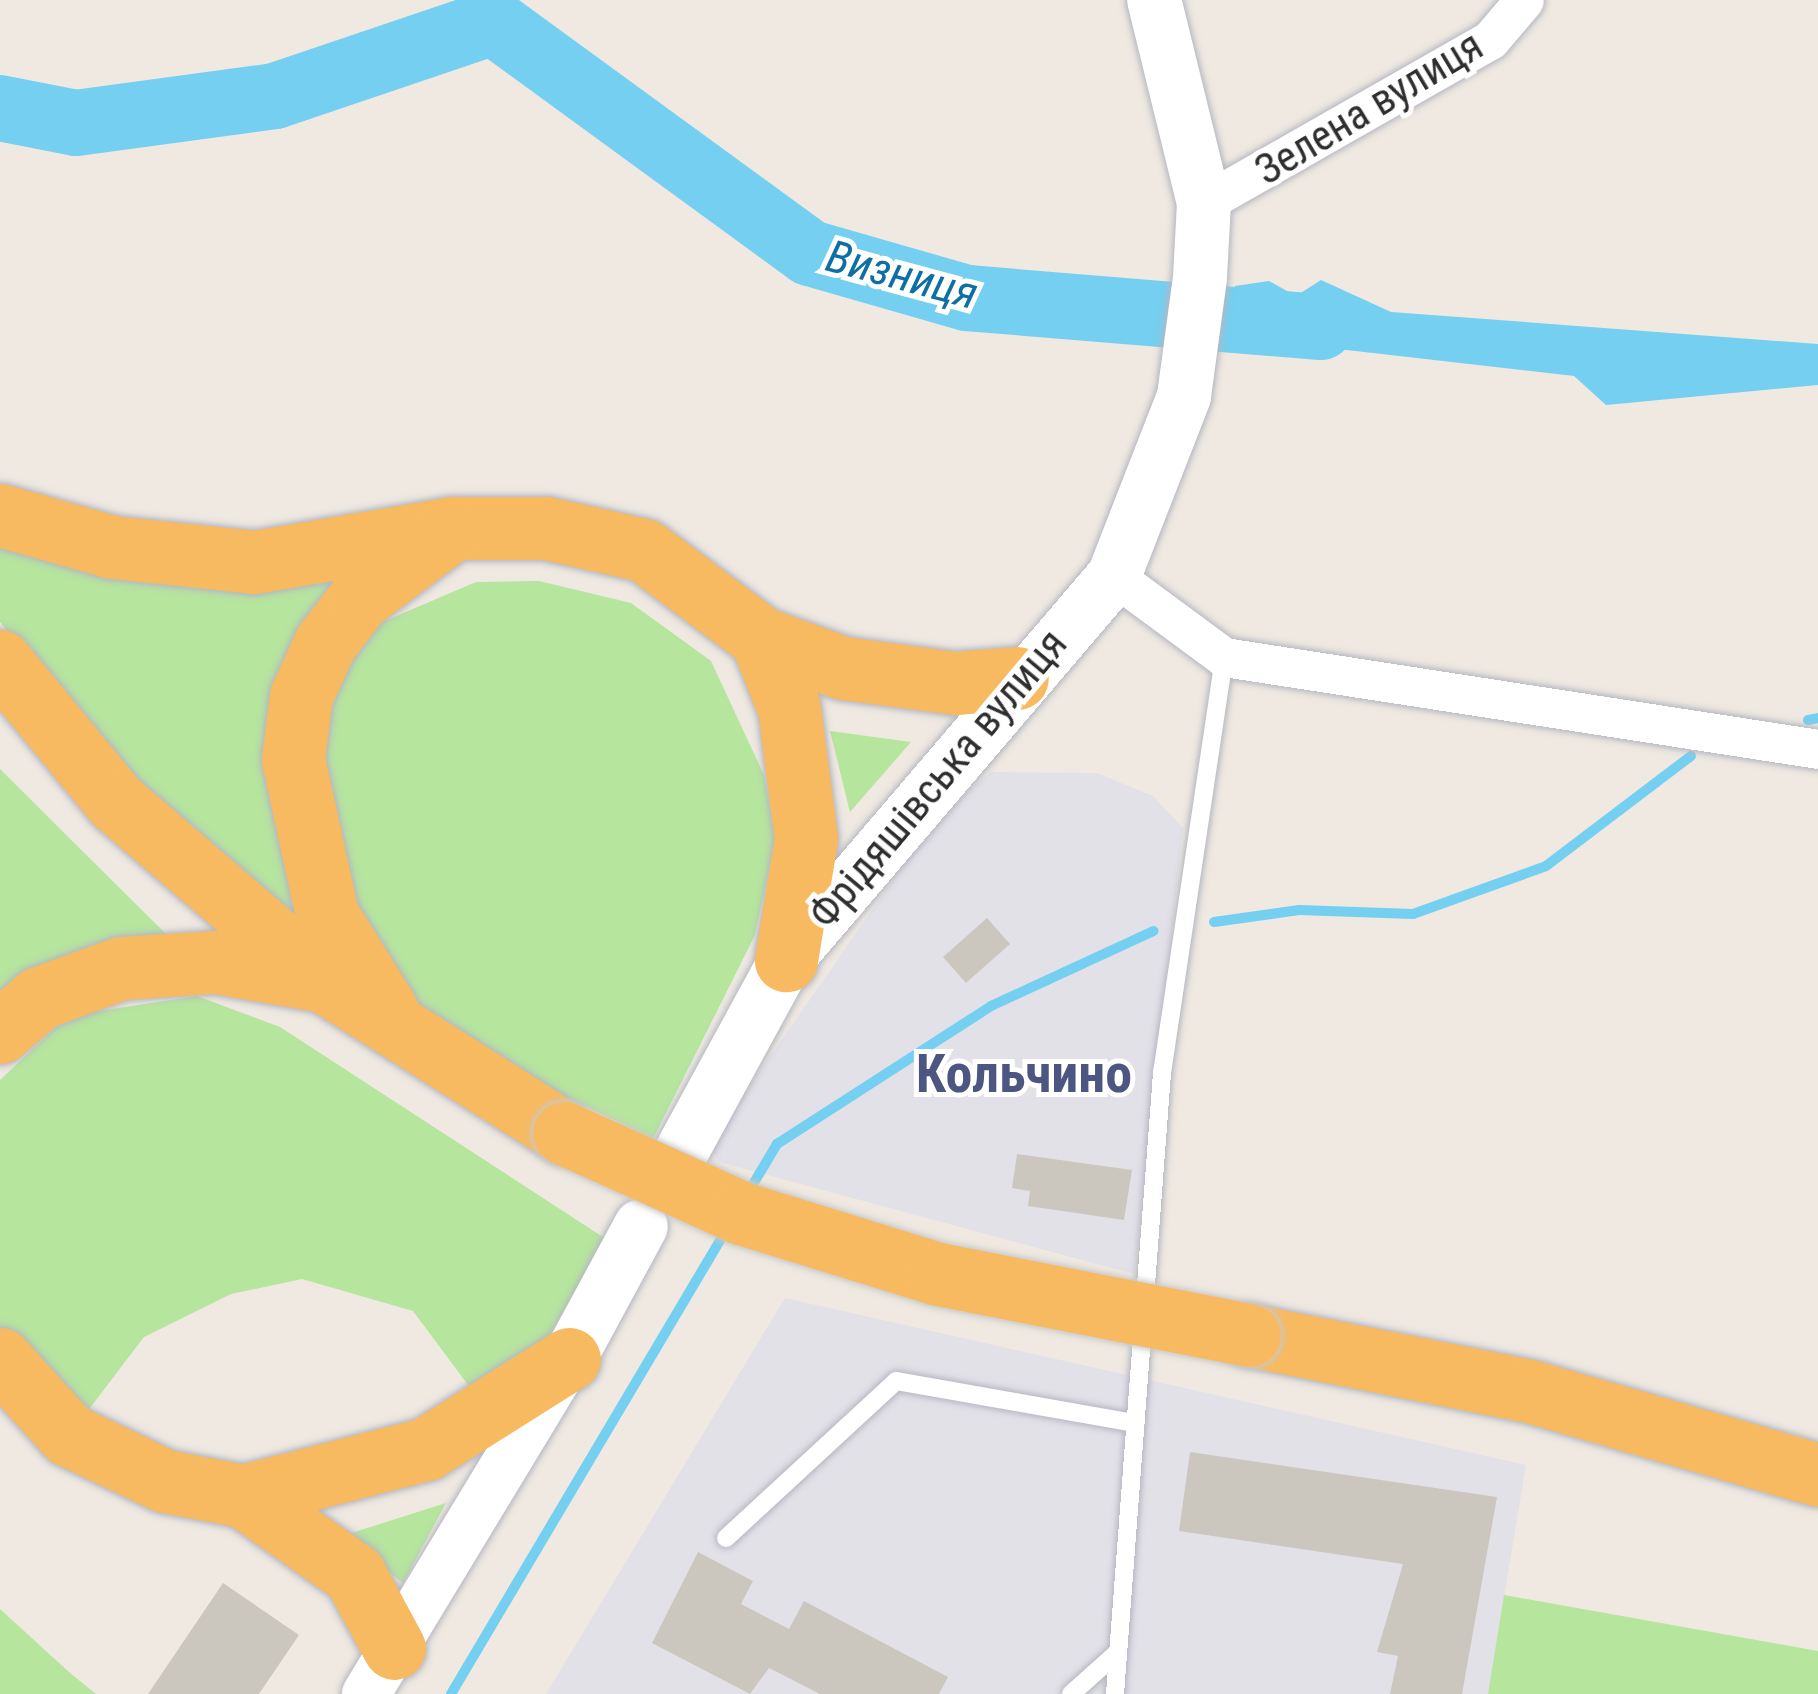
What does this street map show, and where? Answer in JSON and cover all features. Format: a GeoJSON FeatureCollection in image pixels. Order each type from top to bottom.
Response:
{"type":"FeatureCollection","features":[{"type":"Feature","properties":{"kind":"highway"},"geometry":{"type":"LineString","coordinates":[[0,515],[112,547],[254,562],[453,528],[546,528],[644,550],[761,638],[843,668],[955,683],[1017,678]]}},
{"type":"Feature","properties":{"kind":"highway"},"geometry":{"type":"LineString","coordinates":[[404,1038],[327,915],[292,759],[301,696],[326,644],[359,599],[453,528]]}},
{"type":"Feature","properties":{"kind":"highway"},"geometry":{"type":"LineString","coordinates":[[761,638],[789,708],[806,839],[786,959]]}},
{"type":"Feature","properties":{"kind":"highway"},"geometry":{"type":"LineString","coordinates":[[0,661],[116,802],[324,980],[404,1038],[564,1133],[741,1213],[938,1274],[1534,1392],[1818,1475]]}},
{"type":"Feature","properties":{"kind":"highway"},"geometry":{"type":"LineString","coordinates":[[0,1032],[39,998],[122,968],[215,962],[324,980]]}},
{"type":"Feature","properties":{"kind":"highway"},"geometry":{"type":"LineString","coordinates":[[0,1359],[69,1435],[165,1481],[248,1477],[426,1449],[569,1359]]}},
{"type":"Feature","properties":{"kind":"highway"},"geometry":{"type":"LineString","coordinates":[[248,1477],[354,1574],[380,1671]]}},
{"type":"Feature","properties":{"kind":"main road","name":"Фрідяшівська вулиця"},"geometry":{"type":"LineString","coordinates":[[678,1158],[786,959],[1017,678],[1114,575],[1184,396],[1200,277],[1204,203],[1154,0]]}},
{"type":"Feature","properties":{"kind":"main road"},"geometry":{"type":"LineString","coordinates":[[569,1359],[641,1226]]}},
{"type":"Feature","properties":{"kind":"street","name":"Зелена вулиця"},"geometry":{"type":"LineString","coordinates":[[1204,203],[1490,40],[1524,0]]}},
{"type":"Feature","properties":{"kind":"street"},"geometry":{"type":"LineString","coordinates":[[1114,575],[1224,657],[1818,749]]}},
{"type":"Feature","properties":{"kind":"street"},"geometry":{"type":"LineString","coordinates":[[380,1671],[569,1359]]}},
{"type":"Feature","properties":{"kind":"lane"},"geometry":{"type":"LineString","coordinates":[[1115,1694],[1162,1073],[1224,657]]}},
{"type":"Feature","properties":{"kind":"lane"},"geometry":{"type":"LineString","coordinates":[[726,1538],[896,1381],[1135,1423]]}},
{"type":"Feature","properties":{"kind":"lane"},"geometry":{"type":"LineString","coordinates":[[1070,1694],[1118,1652]]}},
{"type":"Feature","properties":{"kind":"shaded area"},"geometry":{"type":"Polygon","coordinates":[[[991,772],[1097,773],[1153,796],[1183,828],[1134,1274],[719,1162],[709,1144],[939,814],[991,772]]]}},
{"type":"Feature","properties":{"kind":"shaded area"},"geometry":{"type":"Polygon","coordinates":[[[785,1298],[1526,1465],[1488,1694],[546,1694],[785,1298]]]}},
{"type":"Feature","properties":{"kind":"green space"},"geometry":{"type":"Polygon","coordinates":[[[0,542],[248,584],[343,581],[289,685],[295,915],[127,780],[0,622],[0,542]]]}},
{"type":"Feature","properties":{"kind":"green space"},"geometry":{"type":"Polygon","coordinates":[[[539,581],[631,603],[711,661],[764,775],[776,838],[755,935],[653,1139],[419,1027],[316,828],[321,700],[380,623],[476,582],[539,581]]]}},
{"type":"Feature","properties":{"kind":"green space"},"geometry":{"type":"Polygon","coordinates":[[[830,731],[911,742],[850,812],[830,731]]]}},
{"type":"Feature","properties":{"kind":"green space"},"geometry":{"type":"Polygon","coordinates":[[[0,769],[177,945],[0,1019],[0,769]]]}},
{"type":"Feature","properties":{"kind":"green space"},"geometry":{"type":"Polygon","coordinates":[[[197,996],[280,1027],[606,1239],[547,1340],[480,1401],[413,1311],[302,1279],[231,1294],[144,1337],[80,1421],[0,1337],[0,1080],[56,1027],[92,1012],[197,996]]]}},
{"type":"Feature","properties":{"kind":"green space"},"geometry":{"type":"Polygon","coordinates":[[[446,1503],[403,1583],[342,1536],[446,1503]]]}},
{"type":"Feature","properties":{"kind":"green space"},"geometry":{"type":"Polygon","coordinates":[[[1504,1595],[1818,1651],[1818,1694],[1488,1694],[1504,1595]]]}},
{"type":"Feature","properties":{"kind":"green space"},"geometry":{"type":"Polygon","coordinates":[[[0,1609],[70,1673],[96,1694],[0,1694],[0,1609]]]}},
{"type":"Feature","properties":{"kind":"water"},"geometry":{"type":"Polygon","coordinates":[[[1321,280],[1391,312],[1818,344],[1818,385],[1606,405],[1574,376],[1232,337],[1235,286],[1269,281],[1296,296],[1321,280]]]}},
{"type":"Feature","properties":{"kind":"building"},"geometry":{"type":"Polygon","coordinates":[[[987,918],[1010,944],[966,983],[943,957],[987,918]]]}},
{"type":"Feature","properties":{"kind":"building"},"geometry":{"type":"Polygon","coordinates":[[[1017,1154],[1132,1170],[1124,1220],[1028,1206],[1030,1191],[1012,1188],[1017,1154]]]}},
{"type":"Feature","properties":{"kind":"building"},"geometry":{"type":"Polygon","coordinates":[[[1190,1452],[1497,1497],[1462,1694],[1390,1694],[1398,1656],[1377,1652],[1403,1564],[1179,1531],[1190,1452]]]}},
{"type":"Feature","properties":{"kind":"building"},"geometry":{"type":"Polygon","coordinates":[[[698,1552],[753,1581],[741,1604],[789,1629],[804,1601],[948,1677],[939,1694],[820,1694],[769,1668],[750,1694],[652,1643],[698,1552]]]}},
{"type":"Feature","properties":{"kind":"building"},"geometry":{"type":"Polygon","coordinates":[[[223,1583],[299,1635],[259,1694],[148,1694],[223,1583]]]}},
{"type":"Feature","properties":{"kind":"waterway","name":"Визниця"},"geometry":{"type":"LineString","coordinates":[[0,108],[76,123],[275,96],[493,22],[810,253],[967,298],[1321,327]]}},
{"type":"Feature","properties":{"kind":"waterway"},"geometry":{"type":"LineString","coordinates":[[1808,720],[1818,718]]}},
{"type":"Feature","properties":{"kind":"waterway"},"geometry":{"type":"LineString","coordinates":[[1214,922],[1299,910],[1413,914],[1546,866],[1691,756]]}},
{"type":"Feature","properties":{"kind":"waterway"},"geometry":{"type":"LineString","coordinates":[[746,1196],[777,1144],[991,1006],[1153,931]]}},
{"type":"Feature","properties":{"kind":"waterway"},"geometry":{"type":"LineString","coordinates":[[451,1694],[728,1227]]}},
{"type":"Feature","properties":{"kind":"district","name":"Кольчино"},"geometry":{"type":"Point","coordinates":[1024,1074]}}]}
